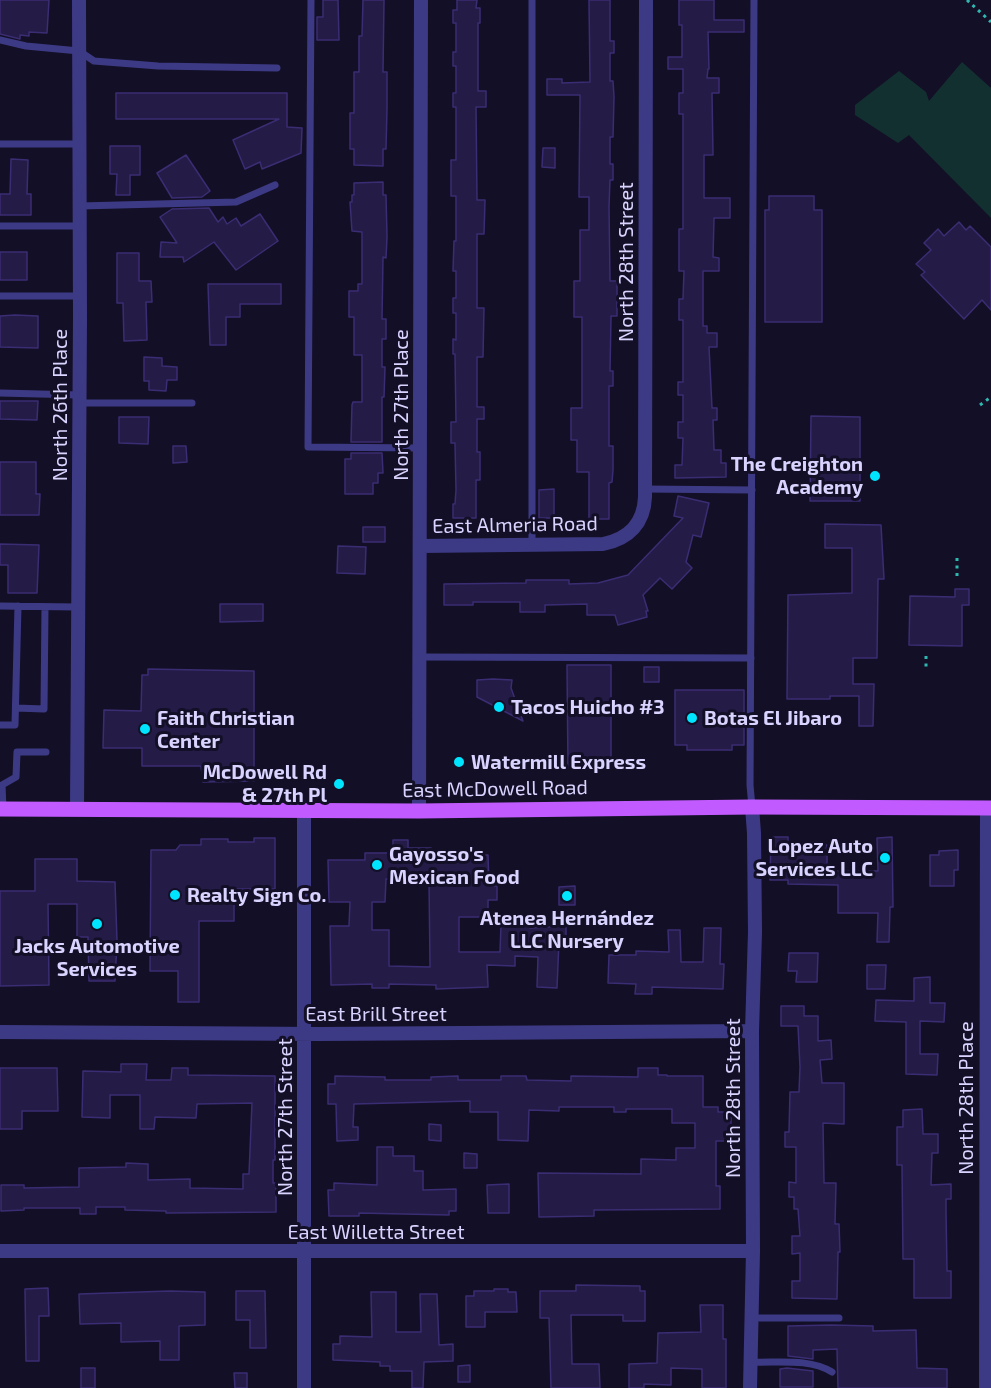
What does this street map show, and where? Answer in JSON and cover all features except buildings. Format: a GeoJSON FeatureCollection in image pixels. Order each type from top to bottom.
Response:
{"type":"FeatureCollection","features":[{"type":"Feature","properties":{"kind":"main road","name":"East McDowell Road"},"geometry":{"type":"LineString","coordinates":[[1,809],[419,811],[752,807],[989,808]]}},
{"type":"Feature","properties":{"kind":"street","name":"North 26th Place"},"geometry":{"type":"LineString","coordinates":[[77,809],[79,0]]}},
{"type":"Feature","properties":{"kind":"street","name":"North 27th Place"},"geometry":{"type":"LineString","coordinates":[[419,811],[421,0]]}},
{"type":"Feature","properties":{"kind":"street","name":"North 28th Street"},"geometry":{"type":"LineString","coordinates":[[639,523],[644,510],[645,489],[646,0]]}},
{"type":"Feature","properties":{"kind":"street","name":"East Almeria Road"},"geometry":{"type":"LineString","coordinates":[[420,546],[603,544],[627,535],[639,523]]}},
{"type":"Feature","properties":{"kind":"street","name":"North 28th Street"},"geometry":{"type":"LineString","coordinates":[[750,1388],[753,1251],[752,1031],[755,932],[752,807]]}},
{"type":"Feature","properties":{"kind":"street","name":"North 28th Place"},"geometry":{"type":"LineString","coordinates":[[988,1387],[989,808]]}},
{"type":"Feature","properties":{"kind":"street","name":"North 27th Street"},"geometry":{"type":"LineString","coordinates":[[304,810],[304,1388]]}},
{"type":"Feature","properties":{"kind":"street","name":"East Brill Street"},"geometry":{"type":"LineString","coordinates":[[0,1032],[305,1034],[752,1031]]}},
{"type":"Feature","properties":{"kind":"street","name":"East Willetta Street"},"geometry":{"type":"LineString","coordinates":[[0,1251],[753,1251]]}},
{"type":"Feature","properties":{"kind":"lane"},"geometry":{"type":"LineString","coordinates":[[311,0],[308,447],[420,448]]}},
{"type":"Feature","properties":{"kind":"lane"},"geometry":{"type":"LineString","coordinates":[[532,0],[532,545]]}},
{"type":"Feature","properties":{"kind":"lane"},"geometry":{"type":"LineString","coordinates":[[752,807],[750,785],[754,0]]}},
{"type":"Feature","properties":{"kind":"lane"},"geometry":{"type":"LineString","coordinates":[[0,40],[26,46],[79,51],[94,61],[158,66],[277,68]]}},
{"type":"Feature","properties":{"kind":"lane"},"geometry":{"type":"LineString","coordinates":[[0,144],[80,144]]}},
{"type":"Feature","properties":{"kind":"lane"},"geometry":{"type":"LineString","coordinates":[[80,206],[237,202],[275,185]]}},
{"type":"Feature","properties":{"kind":"lane"},"geometry":{"type":"LineString","coordinates":[[0,226],[80,226]]}},
{"type":"Feature","properties":{"kind":"lane"},"geometry":{"type":"LineString","coordinates":[[0,296],[80,296]]}},
{"type":"Feature","properties":{"kind":"lane"},"geometry":{"type":"LineString","coordinates":[[0,393],[79,399],[192,403]]}},
{"type":"Feature","properties":{"kind":"lane"},"geometry":{"type":"LineString","coordinates":[[645,489],[752,490]]}},
{"type":"Feature","properties":{"kind":"lane"},"geometry":{"type":"LineString","coordinates":[[0,606],[77,607]]}},
{"type":"Feature","properties":{"kind":"lane"},"geometry":{"type":"LineString","coordinates":[[0,725],[15,725],[18,606]]}},
{"type":"Feature","properties":{"kind":"lane"},"geometry":{"type":"LineString","coordinates":[[16,708],[44,709],[45,607]]}},
{"type":"Feature","properties":{"kind":"lane"},"geometry":{"type":"LineString","coordinates":[[420,657],[751,658]]}},
{"type":"Feature","properties":{"kind":"lane"},"geometry":{"type":"LineString","coordinates":[[1,809],[2,785],[16,777],[17,752],[46,752]]}},
{"type":"Feature","properties":{"kind":"lane"},"geometry":{"type":"LineString","coordinates":[[752,1318],[839,1318]]}},
{"type":"Feature","properties":{"kind":"lane"},"geometry":{"type":"LineString","coordinates":[[751,1362],[808,1363],[819,1365],[832,1372]]}},
{"type":"Feature","properties":{"kind":"path"},"geometry":{"type":"LineString","coordinates":[[967,0],[991,22]]}},
{"type":"Feature","properties":{"kind":"path"},"geometry":{"type":"LineString","coordinates":[[980,405],[991,397]]}},
{"type":"Feature","properties":{"kind":"path"},"geometry":{"type":"LineString","coordinates":[[957,558],[957,576]]}},
{"type":"Feature","properties":{"kind":"path"},"geometry":{"type":"LineString","coordinates":[[926,656],[926,668]]}},
{"type":"Feature","properties":{"kind":"green space"},"geometry":{"type":"Polygon","coordinates":[[[962,62],[991,88],[991,218],[909,135],[898,143],[855,115],[855,105],[899,71],[926,92],[929,101],[962,62]]]}},
{"type":"Feature","properties":{"kind":"place","name":"The Creighton Academy"},"geometry":{"type":"Point","coordinates":[875,476]}},
{"type":"Feature","properties":{"kind":"place","name":"Tacos Huicho #3"},"geometry":{"type":"Point","coordinates":[499,707]}},
{"type":"Feature","properties":{"kind":"place","name":"Botas El Jibaro"},"geometry":{"type":"Point","coordinates":[692,718]}},
{"type":"Feature","properties":{"kind":"place","name":"Faith Christian Center"},"geometry":{"type":"Point","coordinates":[145,729]}},
{"type":"Feature","properties":{"kind":"place","name":"Watermill Express"},"geometry":{"type":"Point","coordinates":[459,762]}},
{"type":"Feature","properties":{"kind":"place","name":"McDowell Rd & 27th Pl"},"geometry":{"type":"Point","coordinates":[339,784]}},
{"type":"Feature","properties":{"kind":"place","name":"Lopez Auto Services LLC"},"geometry":{"type":"Point","coordinates":[885,858]}},
{"type":"Feature","properties":{"kind":"place","name":"Gayosso's Mexican Food"},"geometry":{"type":"Point","coordinates":[377,865]}},
{"type":"Feature","properties":{"kind":"place","name":"Realty Sign Co."},"geometry":{"type":"Point","coordinates":[175,895]}},
{"type":"Feature","properties":{"kind":"place","name":"Atenea Hernández LLC Nursery"},"geometry":{"type":"Point","coordinates":[567,896]}},
{"type":"Feature","properties":{"kind":"place","name":"Jacks Automotive Services"},"geometry":{"type":"Point","coordinates":[97,924]}}]}
